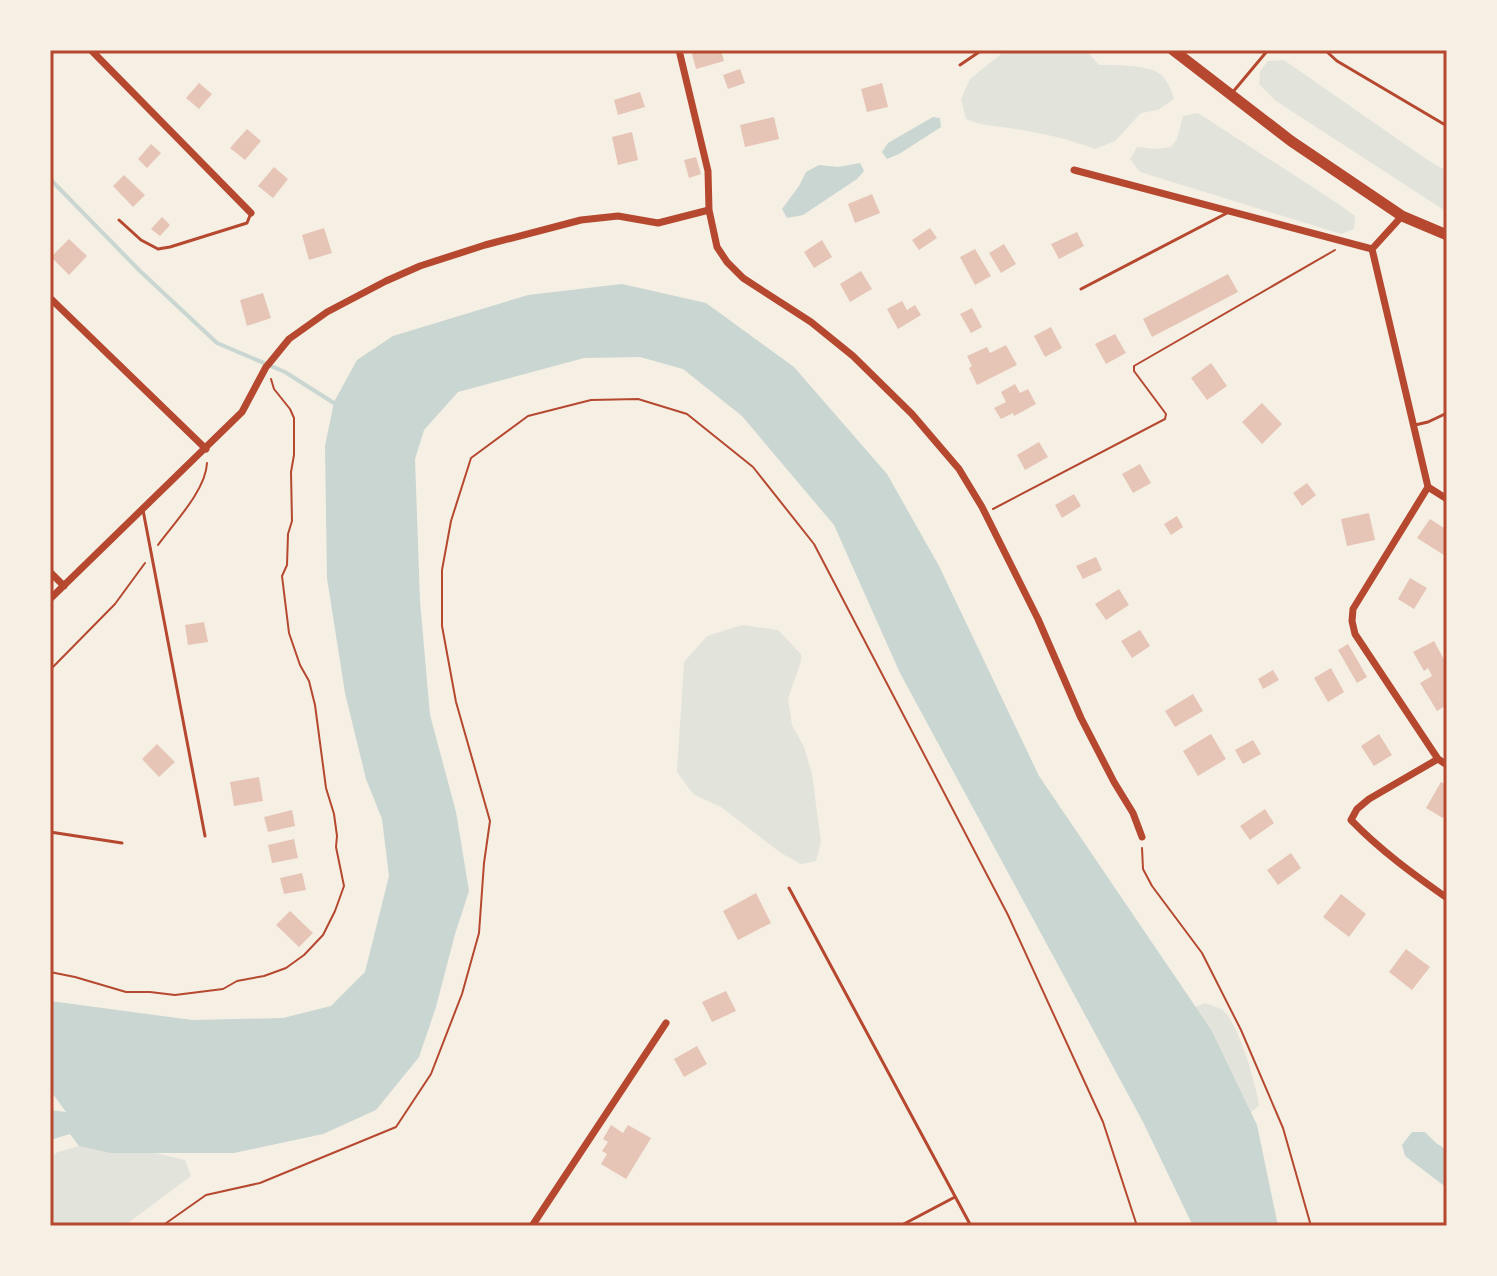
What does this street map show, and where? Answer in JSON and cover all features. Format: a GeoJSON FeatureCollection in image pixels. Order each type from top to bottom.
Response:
{"type":"FeatureCollection","features":[{"type":"Feature","properties":{"kind":"highway"},"geometry":{"type":"LineString","coordinates":[[1173,50],[1291,141],[1402,216],[1447,235]]}},
{"type":"Feature","properties":{"kind":"street"},"geometry":{"type":"LineString","coordinates":[[91,50],[251,213]]}},
{"type":"Feature","properties":{"kind":"street"},"geometry":{"type":"LineString","coordinates":[[679,50],[708,171],[709,210],[717,247],[743,278],[811,322],[853,356],[912,414],[959,469],[985,513],[1038,619],[1081,718],[1133,813],[1142,837]]}},
{"type":"Feature","properties":{"kind":"street"},"geometry":{"type":"LineString","coordinates":[[1074,170],[1372,249]]}},
{"type":"Feature","properties":{"kind":"street"},"geometry":{"type":"LineString","coordinates":[[50,599],[242,412],[268,364],[289,339],[327,312],[420,266],[485,245],[581,220],[618,216],[658,223],[709,210]]}},
{"type":"Feature","properties":{"kind":"street"},"geometry":{"type":"LineString","coordinates":[[1372,249],[1402,216]]}},
{"type":"Feature","properties":{"kind":"street"},"geometry":{"type":"LineString","coordinates":[[1372,249],[1428,487],[1353,609],[1352,621],[1355,634],[1438,759],[1447,765]]}},
{"type":"Feature","properties":{"kind":"street"},"geometry":{"type":"LineString","coordinates":[[50,298],[206,449]]}},
{"type":"Feature","properties":{"kind":"street"},"geometry":{"type":"LineString","coordinates":[[1428,487],[1447,499]]}},
{"type":"Feature","properties":{"kind":"street"},"geometry":{"type":"LineString","coordinates":[[50,572],[64,586]]}},
{"type":"Feature","properties":{"kind":"street"},"geometry":{"type":"LineString","coordinates":[[1438,759],[1369,799],[1357,809],[1351,820],[1403,867],[1447,898]]}},
{"type":"Feature","properties":{"kind":"street"},"geometry":{"type":"LineString","coordinates":[[532,1226],[666,1023]]}},
{"type":"Feature","properties":{"kind":"lane"},"geometry":{"type":"LineString","coordinates":[[960,65],[982,50]]}},
{"type":"Feature","properties":{"kind":"lane"},"geometry":{"type":"LineString","coordinates":[[1231,94],[1268,50]]}},
{"type":"Feature","properties":{"kind":"lane"},"geometry":{"type":"LineString","coordinates":[[1325,50],[1337,61],[1447,126]]}},
{"type":"Feature","properties":{"kind":"lane"},"geometry":{"type":"LineString","coordinates":[[1081,289],[1230,212]]}},
{"type":"Feature","properties":{"kind":"lane"},"geometry":{"type":"LineString","coordinates":[[119,220],[141,240],[158,249],[247,223],[251,213]]}},
{"type":"Feature","properties":{"kind":"lane"},"geometry":{"type":"LineString","coordinates":[[1415,425],[1447,413]]}},
{"type":"Feature","properties":{"kind":"lane"},"geometry":{"type":"LineString","coordinates":[[143,509],[205,836]]}},
{"type":"Feature","properties":{"kind":"lane"},"geometry":{"type":"LineString","coordinates":[[50,832],[122,843]]}},
{"type":"Feature","properties":{"kind":"lane"},"geometry":{"type":"LineString","coordinates":[[789,888],[971,1226]]}},
{"type":"Feature","properties":{"kind":"lane"},"geometry":{"type":"LineString","coordinates":[[900,1226],[955,1197]]}},
{"type":"Feature","properties":{"kind":"path"},"geometry":{"type":"LineString","coordinates":[[985,513],[1165,419],[1166,414],[1134,371],[1134,366],[1346,243]]}},
{"type":"Feature","properties":{"kind":"path"},"geometry":{"type":"LineString","coordinates":[[50,972],[126,992],[175,995],[223,989],[237,981],[286,968],[304,955],[323,935],[344,886],[315,705],[309,681],[289,633],[282,576],[287,565],[288,534],[292,521],[294,418],[274,389],[268,364]]}},
{"type":"Feature","properties":{"kind":"path"},"geometry":{"type":"LineString","coordinates":[[162,1226],[206,1195],[260,1183],[396,1127],[431,1074],[462,994],[479,933],[490,821],[456,702],[442,626],[442,570],[451,521],[471,458],[528,416],[591,400],[638,399],[687,414],[753,467],[814,544],[1008,915],[1103,1122],[1137,1226]]}},
{"type":"Feature","properties":{"kind":"path"},"geometry":{"type":"LineString","coordinates":[[50,670],[115,604],[198,491],[207,471],[206,449]]}},
{"type":"Feature","properties":{"kind":"path"},"geometry":{"type":"LineString","coordinates":[[1142,837],[1143,869],[1152,886],[1202,953],[1241,1030],[1283,1128],[1311,1226]]}},
{"type":"Feature","properties":{"kind":"shaded area"},"geometry":{"type":"Polygon","coordinates":[[[1006,50],[1086,50],[1099,65],[1137,67],[1157,72],[1166,81],[1174,99],[1158,110],[1141,113],[1115,141],[1095,149],[1056,137],[966,119],[961,99],[970,79],[1006,50]]]}},
{"type":"Feature","properties":{"kind":"shaded area"},"geometry":{"type":"Polygon","coordinates":[[[1284,60],[1447,171],[1447,212],[1276,101],[1259,84],[1260,71],[1268,61],[1284,60]]]}},
{"type":"Feature","properties":{"kind":"shaded area"},"geometry":{"type":"Polygon","coordinates":[[[1198,113],[1355,216],[1354,229],[1341,234],[1140,172],[1130,159],[1137,147],[1171,147],[1177,139],[1183,116],[1198,113]]]}},
{"type":"Feature","properties":{"kind":"shaded area"},"geometry":{"type":"Polygon","coordinates":[[[933,117],[940,118],[941,127],[887,159],[882,152],[888,143],[933,117]]]}},
{"type":"Feature","properties":{"kind":"shaded area"},"geometry":{"type":"Polygon","coordinates":[[[860,163],[864,171],[857,179],[803,215],[787,218],[782,209],[806,172],[819,165],[838,167],[860,163]]]}},
{"type":"Feature","properties":{"kind":"shaded area"},"geometry":{"type":"Polygon","coordinates":[[[622,284],[706,303],[794,367],[887,474],[939,566],[1039,776],[1212,1031],[1257,1125],[1278,1226],[1193,1226],[1143,1122],[900,673],[834,525],[742,416],[683,369],[640,357],[584,358],[458,392],[424,430],[415,459],[420,601],[430,715],[456,812],[469,891],[419,1057],[376,1110],[323,1134],[234,1153],[110,1153],[79,1146],[70,1134],[50,1140],[50,1110],[66,1112],[50,1090],[50,1001],[192,1020],[283,1018],[331,1006],[365,972],[389,876],[382,819],[366,779],[345,693],[327,578],[325,446],[334,402],[357,360],[393,336],[528,295],[622,284]]]}},
{"type":"Feature","properties":{"kind":"shaded area"},"geometry":{"type":"Polygon","coordinates":[[[742,625],[778,630],[801,654],[788,699],[792,725],[804,747],[812,774],[821,842],[816,861],[801,864],[781,853],[721,807],[693,794],[677,772],[684,662],[707,636],[742,625]]]}},
{"type":"Feature","properties":{"kind":"shaded area"},"geometry":{"type":"Polygon","coordinates":[[[1205,1003],[1223,1010],[1235,1028],[1255,1084],[1259,1106],[1251,1112],[1212,1031],[1195,1007],[1205,1003]]]}},
{"type":"Feature","properties":{"kind":"shaded area"},"geometry":{"type":"Polygon","coordinates":[[[1412,1132],[1425,1132],[1447,1150],[1447,1188],[1405,1156],[1402,1145],[1412,1132]]]}},
{"type":"Feature","properties":{"kind":"shaded area"},"geometry":{"type":"Polygon","coordinates":[[[79,1146],[110,1153],[151,1152],[185,1160],[191,1176],[124,1226],[50,1226],[50,1157],[79,1146]]]}},
{"type":"Feature","properties":{"kind":"building"},"geometry":{"type":"Polygon","coordinates":[[[691,50],[721,50],[724,61],[696,69],[691,50]]]}},
{"type":"Feature","properties":{"kind":"building"},"geometry":{"type":"Polygon","coordinates":[[[740,69],[745,83],[728,89],[723,75],[740,69]]]}},
{"type":"Feature","properties":{"kind":"building"},"geometry":{"type":"Polygon","coordinates":[[[199,83],[212,94],[199,109],[186,98],[199,83]]]}},
{"type":"Feature","properties":{"kind":"building"},"geometry":{"type":"Polygon","coordinates":[[[882,83],[888,107],[867,112],[861,89],[882,83]]]}},
{"type":"Feature","properties":{"kind":"building"},"geometry":{"type":"Polygon","coordinates":[[[640,92],[645,107],[618,115],[614,100],[640,92]]]}},
{"type":"Feature","properties":{"kind":"building"},"geometry":{"type":"Polygon","coordinates":[[[774,117],[779,139],[745,147],[740,125],[774,117]]]}},
{"type":"Feature","properties":{"kind":"building"},"geometry":{"type":"Polygon","coordinates":[[[247,129],[261,141],[245,160],[230,148],[247,129]]]}},
{"type":"Feature","properties":{"kind":"building"},"geometry":{"type":"Polygon","coordinates":[[[632,132],[638,160],[618,165],[612,137],[632,132]]]}},
{"type":"Feature","properties":{"kind":"building"},"geometry":{"type":"Polygon","coordinates":[[[151,144],[161,153],[147,168],[138,159],[151,144]]]}},
{"type":"Feature","properties":{"kind":"building"},"geometry":{"type":"Polygon","coordinates":[[[696,157],[701,174],[689,178],[684,160],[696,157]]]}},
{"type":"Feature","properties":{"kind":"building"},"geometry":{"type":"Polygon","coordinates":[[[274,167],[288,179],[273,198],[258,186],[274,167]]]}},
{"type":"Feature","properties":{"kind":"building"},"geometry":{"type":"Polygon","coordinates":[[[124,175],[145,195],[133,207],[113,186],[124,175]]]}},
{"type":"Feature","properties":{"kind":"building"},"geometry":{"type":"Polygon","coordinates":[[[872,194],[880,213],[855,223],[848,204],[872,194]]]}},
{"type":"Feature","properties":{"kind":"building"},"geometry":{"type":"Polygon","coordinates":[[[162,217],[170,225],[160,236],[151,229],[162,217]]]}},
{"type":"Feature","properties":{"kind":"building"},"geometry":{"type":"Polygon","coordinates":[[[324,228],[332,253],[309,260],[302,235],[324,228]]]}},
{"type":"Feature","properties":{"kind":"building"},"geometry":{"type":"Polygon","coordinates":[[[930,228],[937,238],[919,250],[912,240],[930,228]]]}},
{"type":"Feature","properties":{"kind":"building"},"geometry":{"type":"Polygon","coordinates":[[[1077,232],[1084,246],[1059,259],[1051,244],[1077,232]]]}},
{"type":"Feature","properties":{"kind":"building"},"geometry":{"type":"Polygon","coordinates":[[[69,239],[87,256],[69,275],[51,257],[69,239]]]}},
{"type":"Feature","properties":{"kind":"building"},"geometry":{"type":"Polygon","coordinates":[[[822,240],[832,257],[814,268],[804,252],[822,240]]]}},
{"type":"Feature","properties":{"kind":"building"},"geometry":{"type":"Polygon","coordinates":[[[1004,244],[1016,264],[1001,273],[989,253],[1004,244]]]}},
{"type":"Feature","properties":{"kind":"building"},"geometry":{"type":"Polygon","coordinates":[[[975,249],[991,276],[975,285],[960,257],[975,249]]]}},
{"type":"Feature","properties":{"kind":"building"},"geometry":{"type":"Polygon","coordinates":[[[861,271],[872,289],[850,302],[840,284],[861,271]]]}},
{"type":"Feature","properties":{"kind":"building"},"geometry":{"type":"Polygon","coordinates":[[[1228,274],[1238,292],[1152,337],[1143,319],[1228,274]]]}},
{"type":"Feature","properties":{"kind":"building"},"geometry":{"type":"Polygon","coordinates":[[[263,293],[271,318],[247,326],[240,300],[263,293]]]}},
{"type":"Feature","properties":{"kind":"building"},"geometry":{"type":"Polygon","coordinates":[[[902,301],[907,310],[915,305],[921,315],[898,329],[887,309],[902,301]]]}},
{"type":"Feature","properties":{"kind":"building"},"geometry":{"type":"Polygon","coordinates":[[[972,308],[982,327],[971,333],[960,314],[972,308]]]}},
{"type":"Feature","properties":{"kind":"building"},"geometry":{"type":"Polygon","coordinates":[[[1051,327],[1062,348],[1045,357],[1034,336],[1051,327]]]}},
{"type":"Feature","properties":{"kind":"building"},"geometry":{"type":"Polygon","coordinates":[[[1115,334],[1126,353],[1106,364],[1095,344],[1115,334]]]}},
{"type":"Feature","properties":{"kind":"building"},"geometry":{"type":"Polygon","coordinates":[[[1006,345],[1017,365],[977,385],[967,356],[987,347],[990,353],[1006,345]]]}},
{"type":"Feature","properties":{"kind":"building"},"geometry":{"type":"Polygon","coordinates":[[[1211,363],[1227,386],[1207,400],[1191,378],[1211,363]]]}},
{"type":"Feature","properties":{"kind":"building"},"geometry":{"type":"Polygon","coordinates":[[[1015,384],[1020,393],[1028,389],[1036,404],[1001,419],[994,408],[1006,402],[1001,392],[1015,384]]]}},
{"type":"Feature","properties":{"kind":"building"},"geometry":{"type":"Polygon","coordinates":[[[1262,403],[1282,424],[1262,444],[1242,422],[1262,403]]]}},
{"type":"Feature","properties":{"kind":"building"},"geometry":{"type":"Polygon","coordinates":[[[1039,442],[1048,457],[1025,470],[1017,455],[1039,442]]]}},
{"type":"Feature","properties":{"kind":"building"},"geometry":{"type":"Polygon","coordinates":[[[1140,464],[1151,483],[1133,493],[1122,474],[1140,464]]]}},
{"type":"Feature","properties":{"kind":"building"},"geometry":{"type":"Polygon","coordinates":[[[1307,483],[1316,495],[1302,506],[1293,493],[1307,483]]]}},
{"type":"Feature","properties":{"kind":"building"},"geometry":{"type":"Polygon","coordinates":[[[1074,494],[1081,506],[1062,518],[1055,505],[1074,494]]]}},
{"type":"Feature","properties":{"kind":"building"},"geometry":{"type":"Polygon","coordinates":[[[1369,513],[1375,540],[1347,546],[1341,519],[1369,513]]]}},
{"type":"Feature","properties":{"kind":"building"},"geometry":{"type":"Polygon","coordinates":[[[1177,516],[1183,527],[1171,535],[1164,524],[1177,516]]]}},
{"type":"Feature","properties":{"kind":"building"},"geometry":{"type":"Polygon","coordinates":[[[1430,519],[1447,530],[1447,557],[1417,538],[1430,519]]]}},
{"type":"Feature","properties":{"kind":"building"},"geometry":{"type":"Polygon","coordinates":[[[1096,557],[1102,570],[1083,579],[1076,566],[1096,557]]]}},
{"type":"Feature","properties":{"kind":"building"},"geometry":{"type":"Polygon","coordinates":[[[1410,578],[1427,588],[1414,609],[1398,599],[1410,578]]]}},
{"type":"Feature","properties":{"kind":"building"},"geometry":{"type":"Polygon","coordinates":[[[1119,589],[1129,605],[1106,620],[1095,604],[1119,589]]]}},
{"type":"Feature","properties":{"kind":"building"},"geometry":{"type":"Polygon","coordinates":[[[204,622],[208,642],[188,645],[185,625],[204,622]]]}},
{"type":"Feature","properties":{"kind":"building"},"geometry":{"type":"Polygon","coordinates":[[[1140,630],[1150,646],[1132,658],[1121,641],[1140,630]]]}},
{"type":"Feature","properties":{"kind":"building"},"geometry":{"type":"Polygon","coordinates":[[[1434,641],[1447,665],[1447,705],[1437,711],[1420,683],[1432,676],[1428,668],[1424,671],[1413,652],[1434,641]]]}},
{"type":"Feature","properties":{"kind":"building"},"geometry":{"type":"Polygon","coordinates":[[[1348,644],[1367,677],[1357,683],[1338,650],[1348,644]]]}},
{"type":"Feature","properties":{"kind":"building"},"geometry":{"type":"Polygon","coordinates":[[[1331,668],[1344,692],[1328,702],[1314,678],[1331,668]]]}},
{"type":"Feature","properties":{"kind":"building"},"geometry":{"type":"Polygon","coordinates":[[[1273,670],[1279,680],[1263,689],[1258,679],[1273,670]]]}},
{"type":"Feature","properties":{"kind":"building"},"geometry":{"type":"Polygon","coordinates":[[[1193,694],[1203,711],[1175,727],[1165,711],[1193,694]]]}},
{"type":"Feature","properties":{"kind":"building"},"geometry":{"type":"Polygon","coordinates":[[[1211,734],[1226,759],[1198,776],[1183,751],[1211,734]]]}},
{"type":"Feature","properties":{"kind":"building"},"geometry":{"type":"Polygon","coordinates":[[[1379,734],[1392,755],[1374,766],[1361,746],[1379,734]]]}},
{"type":"Feature","properties":{"kind":"building"},"geometry":{"type":"Polygon","coordinates":[[[1253,740],[1261,754],[1243,764],[1235,750],[1253,740]]]}},
{"type":"Feature","properties":{"kind":"building"},"geometry":{"type":"Polygon","coordinates":[[[157,744],[175,762],[159,777],[142,759],[157,744]]]}},
{"type":"Feature","properties":{"kind":"building"},"geometry":{"type":"Polygon","coordinates":[[[259,777],[263,801],[234,806],[230,782],[259,777]]]}},
{"type":"Feature","properties":{"kind":"building"},"geometry":{"type":"Polygon","coordinates":[[[1441,782],[1447,785],[1447,811],[1443,818],[1426,808],[1441,782]]]}},
{"type":"Feature","properties":{"kind":"building"},"geometry":{"type":"Polygon","coordinates":[[[1265,809],[1274,823],[1250,840],[1240,826],[1265,809]]]}},
{"type":"Feature","properties":{"kind":"building"},"geometry":{"type":"Polygon","coordinates":[[[292,810],[295,826],[268,832],[264,817],[292,810]]]}},
{"type":"Feature","properties":{"kind":"building"},"geometry":{"type":"Polygon","coordinates":[[[294,839],[298,858],[272,863],[268,845],[294,839]]]}},
{"type":"Feature","properties":{"kind":"building"},"geometry":{"type":"Polygon","coordinates":[[[1291,853],[1301,868],[1278,885],[1267,870],[1291,853]]]}},
{"type":"Feature","properties":{"kind":"building"},"geometry":{"type":"Polygon","coordinates":[[[302,873],[306,890],[284,894],[280,878],[302,873]]]}},
{"type":"Feature","properties":{"kind":"building"},"geometry":{"type":"Polygon","coordinates":[[[756,893],[771,923],[738,940],[723,911],[756,893]]]}},
{"type":"Feature","properties":{"kind":"building"},"geometry":{"type":"Polygon","coordinates":[[[1341,894],[1366,914],[1349,937],[1323,917],[1341,894]]]}},
{"type":"Feature","properties":{"kind":"building"},"geometry":{"type":"Polygon","coordinates":[[[290,911],[313,933],[299,947],[276,925],[290,911]]]}},
{"type":"Feature","properties":{"kind":"building"},"geometry":{"type":"Polygon","coordinates":[[[1406,949],[1430,967],[1412,990],[1389,972],[1406,949]]]}},
{"type":"Feature","properties":{"kind":"building"},"geometry":{"type":"Polygon","coordinates":[[[726,991],[736,1011],[712,1022],[702,1002],[726,991]]]}},
{"type":"Feature","properties":{"kind":"building"},"geometry":{"type":"Polygon","coordinates":[[[697,1046],[707,1064],[684,1077],[674,1059],[697,1046]]]}},
{"type":"Feature","properties":{"kind":"building"},"geometry":{"type":"Polygon","coordinates":[[[611,1125],[623,1133],[628,1125],[651,1138],[626,1179],[601,1164],[607,1154],[602,1151],[608,1142],[603,1139],[611,1125]]]}},
{"type":"Feature","properties":{"kind":"waterway"},"geometry":{"type":"LineString","coordinates":[[50,179],[140,271],[217,343],[285,372],[337,405]]}}]}
